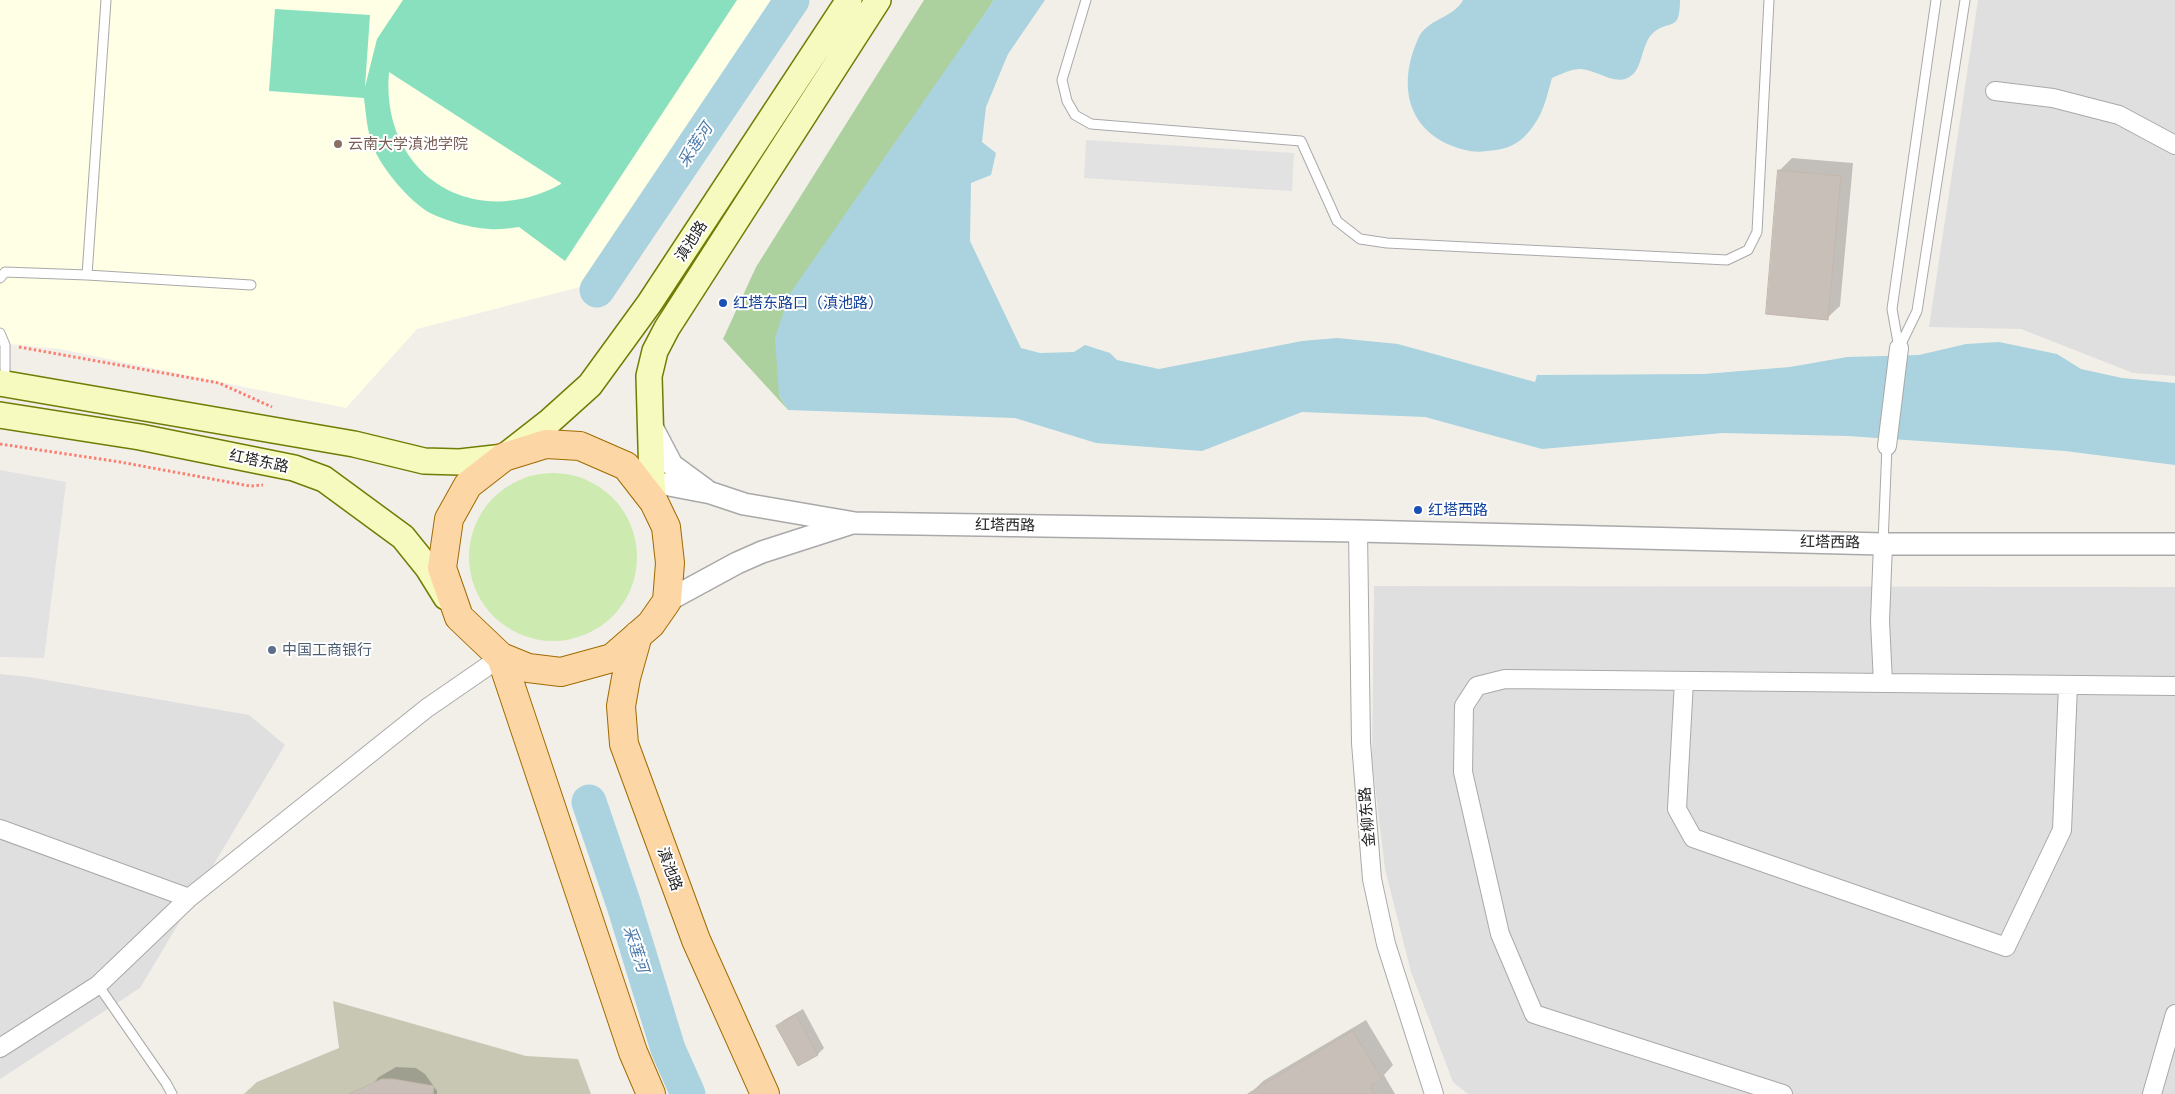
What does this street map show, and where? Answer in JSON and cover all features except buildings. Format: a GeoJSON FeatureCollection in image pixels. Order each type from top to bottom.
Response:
{"type":"FeatureCollection","features":[{"type":"Feature","properties":{"kind":"main road","name":"滇池路"},"geometry":{"type":"LineString","coordinates":[[504,457],[550,421],[590,385],[649,304],[849,0]]}},
{"type":"Feature","properties":{"kind":"main road","name":"滇池路"},"geometry":{"type":"LineString","coordinates":[[648,487],[651,424],[649,376],[655,351],[667,328],[878,0]]}},
{"type":"Feature","properties":{"kind":"main road"},"geometry":{"type":"LineString","coordinates":[[2,384],[354,444],[424,461],[460,462],[504,457],[546,444],[580,446],[626,466],[648,487],[666,527],[670,564],[667,601],[651,624],[612,658],[561,672],[528,668],[501,657],[459,617],[442,568],[449,519],[468,485],[504,457]]}},
{"type":"Feature","properties":{"kind":"main road","name":"红塔东路"},"geometry":{"type":"LineString","coordinates":[[0,415],[140,437],[294,468],[324,479],[402,537],[428,568],[459,617]]}},
{"type":"Feature","properties":{"kind":"main road","name":"滇池路"},"geometry":{"type":"LineString","coordinates":[[638,635],[626,678],[621,706],[624,744],[696,940],[765,1094]]}},
{"type":"Feature","properties":{"kind":"main road"},"geometry":{"type":"LineString","coordinates":[[501,657],[630,1043],[651,1094]]}},
{"type":"Feature","properties":{"kind":"street"},"geometry":{"type":"LineString","coordinates":[[1995,91],[2054,98],[2119,114],[2175,145]]}},
{"type":"Feature","properties":{"kind":"street"},"geometry":{"type":"LineString","coordinates":[[1887,446],[1899,348]]}},
{"type":"Feature","properties":{"kind":"street"},"geometry":{"type":"LineString","coordinates":[[651,424],[672,465],[711,493]]}},
{"type":"Feature","properties":{"kind":"street"},"geometry":{"type":"LineString","coordinates":[[648,487],[711,493],[744,504],[855,522]]}},
{"type":"Feature","properties":{"kind":"street"},"geometry":{"type":"LineString","coordinates":[[667,601],[737,563],[762,552],[855,522]]}},
{"type":"Feature","properties":{"kind":"street","name":"红塔西路"},"geometry":{"type":"LineString","coordinates":[[855,522],[1358,531],[1883,544],[2175,544]]}},
{"type":"Feature","properties":{"kind":"street","name":"金柳东路"},"geometry":{"type":"LineString","coordinates":[[1358,531],[1361,743],[1372,879],[1386,944],[1434,1094]]}},
{"type":"Feature","properties":{"kind":"street"},"geometry":{"type":"LineString","coordinates":[[1883,544],[1880,621],[1883,683]]}},
{"type":"Feature","properties":{"kind":"street"},"geometry":{"type":"LineString","coordinates":[[0,1048],[98,985],[190,898],[427,708],[501,657]]}},
{"type":"Feature","properties":{"kind":"street"},"geometry":{"type":"LineString","coordinates":[[1782,1094],[1534,1014],[1500,934],[1463,772],[1464,706],[1477,686],[1505,680],[2175,686]]}},
{"type":"Feature","properties":{"kind":"street"},"geometry":{"type":"LineString","coordinates":[[1684,681],[1677,809],[1693,838],[2006,947],[2062,830],[2068,685]]}},
{"type":"Feature","properties":{"kind":"street"},"geometry":{"type":"LineString","coordinates":[[0,829],[190,898]]}},
{"type":"Feature","properties":{"kind":"street"},"geometry":{"type":"LineString","coordinates":[[2152,1094],[2175,1014]]}},
{"type":"Feature","properties":{"kind":"lane"},"geometry":{"type":"LineString","coordinates":[[87,275],[106,0]]}},
{"type":"Feature","properties":{"kind":"lane"},"geometry":{"type":"LineString","coordinates":[[1086,0],[1062,80],[1067,102],[1074,115],[1091,124],[1301,141],[1337,221],[1360,239],[1388,243],[1727,260],[1748,250],[1757,232],[1769,0]]}},
{"type":"Feature","properties":{"kind":"lane"},"geometry":{"type":"LineString","coordinates":[[1899,348],[1892,309],[1936,0]]}},
{"type":"Feature","properties":{"kind":"lane"},"geometry":{"type":"LineString","coordinates":[[1899,348],[1917,311],[1965,0]]}},
{"type":"Feature","properties":{"kind":"lane"},"geometry":{"type":"LineString","coordinates":[[0,278],[5,272],[251,284]]}},
{"type":"Feature","properties":{"kind":"lane"},"geometry":{"type":"LineString","coordinates":[[0,333],[5,345],[2,384]]}},
{"type":"Feature","properties":{"kind":"lane"},"geometry":{"type":"LineString","coordinates":[[1883,544],[1887,446]]}},
{"type":"Feature","properties":{"kind":"lane"},"geometry":{"type":"LineString","coordinates":[[98,985],[172,1094]]}},
{"type":"Feature","properties":{"kind":"path"},"geometry":{"type":"LineString","coordinates":[[5,345],[219,383],[273,407]]}},
{"type":"Feature","properties":{"kind":"path"},"geometry":{"type":"LineString","coordinates":[[0,444],[120,462],[250,486],[268,484]]}},
{"type":"Feature","properties":{"kind":"shaded area","name":"云南大学滇池学院"},"geometry":{"type":"Polygon","coordinates":[[[0,0],[771,0],[580,287],[417,329],[346,408],[60,349],[0,343],[0,0]]]}},
{"type":"Feature","properties":{"kind":"shaded area"},"geometry":{"type":"Polygon","coordinates":[[[1978,0],[2175,0],[2175,376],[2133,373],[2021,329],[1929,327],[1978,0]]]}},
{"type":"Feature","properties":{"kind":"shaded area"},"geometry":{"type":"Polygon","coordinates":[[[1086,140],[1294,153],[1292,191],[1084,178],[1086,140]]]}},
{"type":"Feature","properties":{"kind":"shaded area"},"geometry":{"type":"Polygon","coordinates":[[[0,470],[66,482],[44,658],[0,657],[0,470]]]}},
{"type":"Feature","properties":{"kind":"shaded area"},"geometry":{"type":"Polygon","coordinates":[[[1374,586],[2175,587],[2175,1094],[1468,1094],[1453,1082],[1411,972],[1385,869],[1372,760],[1374,586]]]}},
{"type":"Feature","properties":{"kind":"shaded area"},"geometry":{"type":"Polygon","coordinates":[[[0,674],[29,677],[249,715],[285,745],[140,988],[0,1079],[0,674]]]}},
{"type":"Feature","properties":{"kind":"shaded area"},"geometry":{"type":"Polygon","coordinates":[[[333,1001],[526,1056],[578,1059],[591,1094],[244,1094],[257,1082],[339,1048],[333,1001]]]}},
{"type":"Feature","properties":{"kind":"green space"},"geometry":{"type":"Polygon","coordinates":[[[403,0],[737,0],[565,261],[519,227],[497,229],[474,227],[444,219],[422,208],[397,184],[377,155],[369,134],[364,98],[269,91],[275,9],[370,15],[365,87],[377,39],[403,0]],[[389,72],[390,108],[400,139],[416,165],[438,184],[465,197],[495,201],[528,197],[561,183],[389,72]]]}},
{"type":"Feature","properties":{"kind":"green space"},"geometry":{"type":"Polygon","coordinates":[[[924,0],[994,0],[965,44],[779,395],[788,410],[723,339],[756,267],[924,0]]]}},
{"type":"Feature","properties":{"kind":"green space"},"geometry":{"type":"Polygon","coordinates":[[[553,473],[577,477],[592,483],[606,492],[618,504],[627,518],[633,533],[637,557],[633,581],[627,596],[618,610],[606,622],[592,631],[577,637],[553,641],[529,637],[514,631],[500,622],[488,610],[479,596],[473,581],[469,557],[473,533],[479,518],[488,504],[500,492],[514,483],[529,477],[553,473]]]}},
{"type":"Feature","properties":{"kind":"water"},"geometry":{"type":"Polygon","coordinates":[[[994,0],[1045,0],[1008,54],[986,107],[982,142],[996,153],[991,175],[971,183],[970,241],[1021,348],[1040,353],[1074,352],[1085,345],[1110,353],[1117,360],[1159,369],[1302,341],[1337,338],[1398,344],[1535,382],[1537,375],[1704,374],[1790,367],[1847,357],[1919,355],[1966,344],[1999,342],[2057,354],[2081,369],[2122,378],[2175,383],[2175,465],[2065,451],[1848,436],[1723,433],[1542,449],[1425,417],[1302,412],[1202,451],[1096,443],[1015,418],[788,410],[779,395],[775,338],[789,295],[994,0]]]}},
{"type":"Feature","properties":{"kind":"water"},"geometry":{"type":"Polygon","coordinates":[[[1463,0],[1680,0],[1676,21],[1658,29],[1652,34],[1646,44],[1638,67],[1632,75],[1620,80],[1581,69],[1552,78],[1536,123],[1525,136],[1517,143],[1508,147],[1477,152],[1450,145],[1435,137],[1423,126],[1415,114],[1410,101],[1408,86],[1412,55],[1422,32],[1453,11],[1463,0]]]}},
{"type":"Feature","properties":{"kind":"waterway","name":"采莲河"},"geometry":{"type":"LineString","coordinates":[[597,290],[792,0]]}},
{"type":"Feature","properties":{"kind":"waterway","name":"采莲河"},"geometry":{"type":"LineString","coordinates":[[589,802],[624,905],[668,1049],[688,1094]]}},
{"type":"Feature","properties":{"kind":"place","name":"云南大学滇池学院"},"geometry":{"type":"Point","coordinates":[338,144]}},
{"type":"Feature","properties":{"kind":"place","name":"红塔东路口（滇池路）"},"geometry":{"type":"Point","coordinates":[723,303]}},
{"type":"Feature","properties":{"kind":"place","name":"红塔西路"},"geometry":{"type":"Point","coordinates":[1418,510]}},
{"type":"Feature","properties":{"kind":"place","name":"中国工商银行"},"geometry":{"type":"Point","coordinates":[272,650]}}]}
